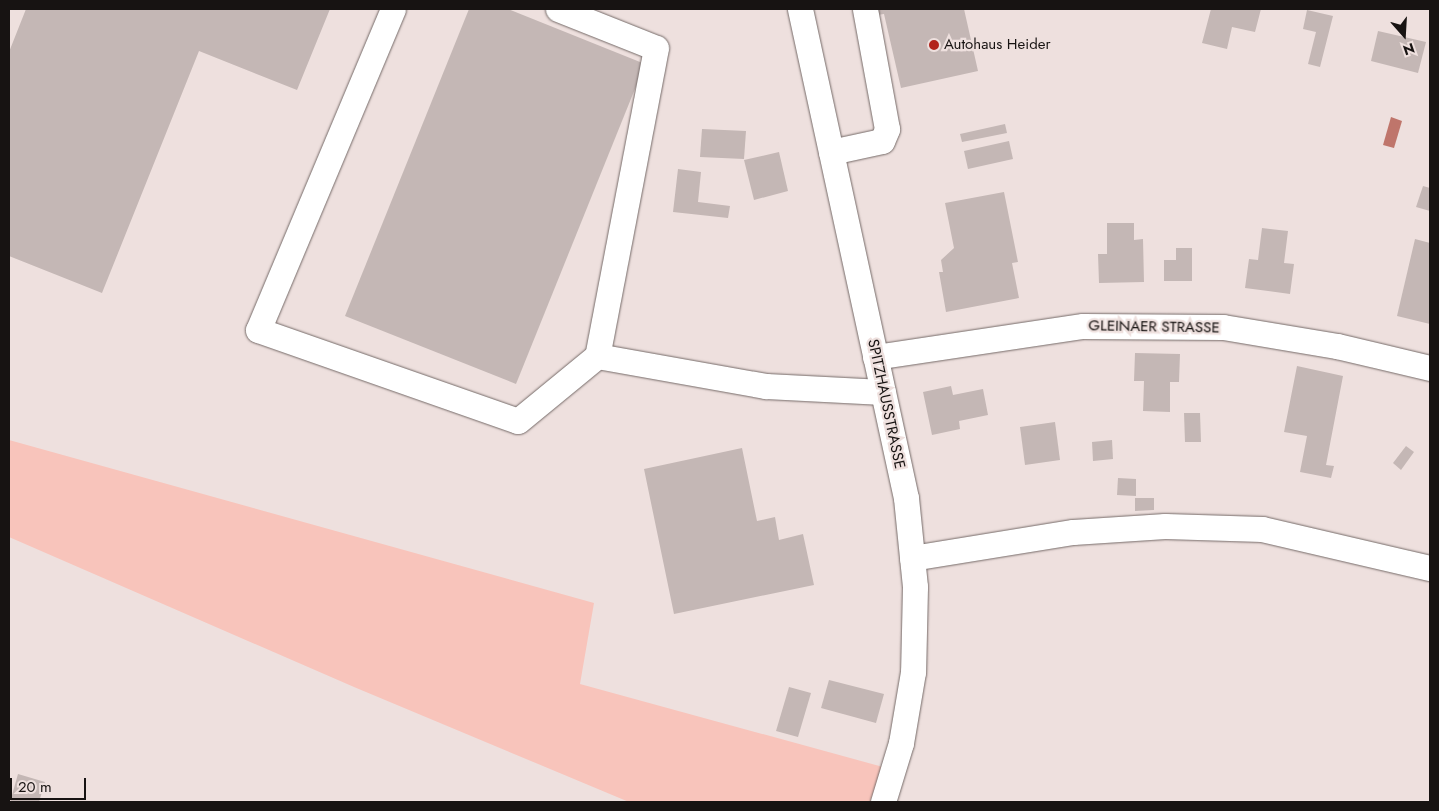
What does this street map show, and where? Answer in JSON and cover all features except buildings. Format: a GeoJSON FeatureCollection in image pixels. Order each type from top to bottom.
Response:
{"type":"FeatureCollection","features":[{"type":"Feature","properties":{"kind":"street"},"geometry":{"type":"LineString","coordinates":[[393,9],[258,330],[518,421],[597,356],[656,48],[558,9]]}},
{"type":"Feature","properties":{"kind":"street","name":"SPITZHAUSSTRASSE"},"geometry":{"type":"LineString","coordinates":[[800,9],[906,498],[915,587],[914,672],[901,743],[883,802]]}},
{"type":"Feature","properties":{"kind":"street"},"geometry":{"type":"LineString","coordinates":[[831,152],[882,141],[888,129],[865,9]]}},
{"type":"Feature","properties":{"kind":"street","name":"GLEINAER STRASSE"},"geometry":{"type":"LineString","coordinates":[[875,357],[1083,326],[1223,327],[1337,346],[1430,368]]}},
{"type":"Feature","properties":{"kind":"street"},"geometry":{"type":"LineString","coordinates":[[597,356],[766,386],[883,392]]}},
{"type":"Feature","properties":{"kind":"street"},"geometry":{"type":"LineString","coordinates":[[912,558],[1073,532],[1165,526],[1262,529],[1430,568]]}},
{"type":"Feature","properties":{"kind":"shaded area"},"geometry":{"type":"Polygon","coordinates":[[[1391,117],[1402,121],[1394,148],[1383,145],[1391,117]]]}},
{"type":"Feature","properties":{"kind":"shaded area"},"geometry":{"type":"Polygon","coordinates":[[[9,440],[594,603],[580,684],[883,767],[870,802],[629,802],[354,687],[9,537],[9,440]]]}},
{"type":"Feature","properties":{"kind":"place","name":"Autohaus Heider"},"geometry":{"type":"Point","coordinates":[934,45]}}]}
